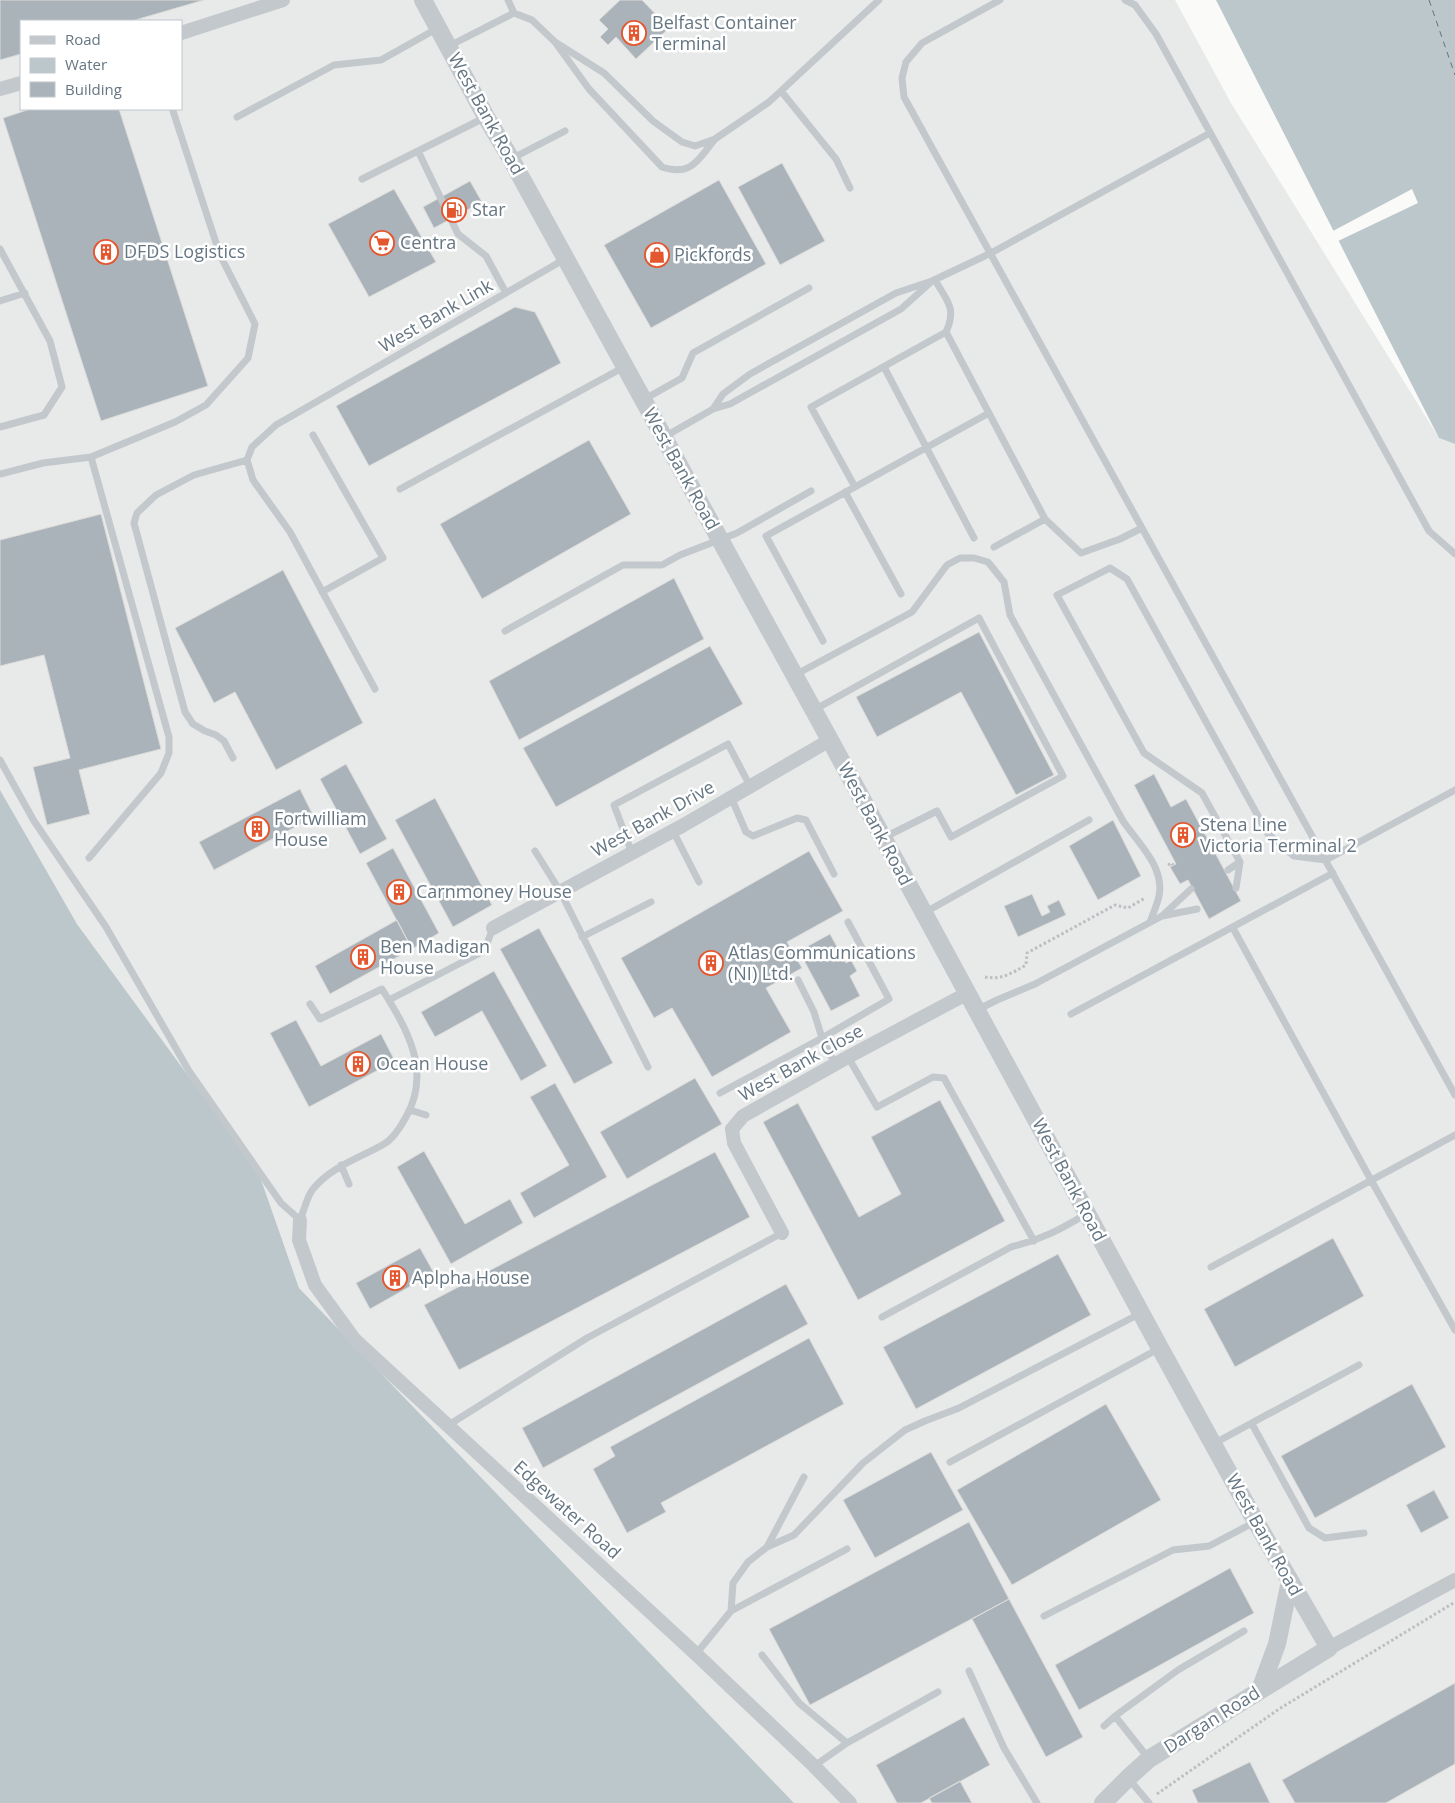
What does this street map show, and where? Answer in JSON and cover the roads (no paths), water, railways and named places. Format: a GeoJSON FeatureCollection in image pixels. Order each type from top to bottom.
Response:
{"type":"FeatureCollection","features":[{"type":"Feature","properties":{"kind":"street"},"geometry":{"type":"LineString","coordinates":[[182,32],[284,0]]}},
{"type":"Feature","properties":{"kind":"street","name":"West Bank Road"},"geometry":{"type":"LineString","coordinates":[[423,0],[830,740],[1086,1214],[1256,1522],[1329,1648]]}},
{"type":"Feature","properties":{"kind":"street"},"geometry":{"type":"LineString","coordinates":[[0,89],[20,83]]}},
{"type":"Feature","properties":{"kind":"street","name":"West Bank Drive"},"geometry":{"type":"LineString","coordinates":[[493,928],[632,853],[830,740]]}},
{"type":"Feature","properties":{"kind":"street","name":"West Bank Close"},"geometry":{"type":"LineString","coordinates":[[782,1233],[734,1143],[732,1129],[743,1116],[968,993]]}},
{"type":"Feature","properties":{"kind":"street","name":"Edgewater Road"},"geometry":{"type":"LineString","coordinates":[[300,1220],[299,1240],[315,1286],[355,1340],[696,1654],[814,1766],[850,1803]]}},
{"type":"Feature","properties":{"kind":"street"},"geometry":{"type":"LineString","coordinates":[[1329,1648],[1455,1580]]}},
{"type":"Feature","properties":{"kind":"street"},"geometry":{"type":"LineString","coordinates":[[1260,1690],[1278,1644],[1290,1582]]}},
{"type":"Feature","properties":{"kind":"street","name":"Dargan Road"},"geometry":{"type":"LineString","coordinates":[[1103,1803],[1149,1759],[1329,1648]]}},
{"type":"Feature","properties":{"kind":"lane"},"geometry":{"type":"LineString","coordinates":[[508,0],[514,14]]}},
{"type":"Feature","properties":{"kind":"lane"},"geometry":{"type":"LineString","coordinates":[[1000,0],[922,43],[906,62],[902,78],[904,97],[908,108],[991,253],[1455,1095]]}},
{"type":"Feature","properties":{"kind":"lane"},"geometry":{"type":"LineString","coordinates":[[1125,0],[1135,5],[1156,34],[1429,530],[1455,554]]}},
{"type":"Feature","properties":{"kind":"lane"},"geometry":{"type":"LineString","coordinates":[[555,42],[604,73],[653,121],[682,142],[695,146],[715,139],[770,102],[878,1]]}},
{"type":"Feature","properties":{"kind":"lane"},"geometry":{"type":"LineString","coordinates":[[448,46],[514,14],[532,20],[555,42],[589,89],[662,167],[675,172],[695,165],[715,139]]}},
{"type":"Feature","properties":{"kind":"lane"},"geometry":{"type":"LineString","coordinates":[[238,117],[334,65],[381,60],[438,28]]}},
{"type":"Feature","properties":{"kind":"lane"},"geometry":{"type":"LineString","coordinates":[[781,91],[836,159],[850,188]]}},
{"type":"Feature","properties":{"kind":"lane"},"geometry":{"type":"LineString","coordinates":[[0,474],[43,463],[91,457],[175,422],[206,405],[248,358],[255,324],[220,255],[173,111]]}},
{"type":"Feature","properties":{"kind":"lane"},"geometry":{"type":"LineString","coordinates":[[362,179],[486,117]]}},
{"type":"Feature","properties":{"kind":"lane"},"geometry":{"type":"LineString","coordinates":[[511,159],[564,131]]}},
{"type":"Feature","properties":{"kind":"lane"},"geometry":{"type":"LineString","coordinates":[[712,409],[723,394],[750,374],[896,293],[934,281],[991,253],[1210,133]]}},
{"type":"Feature","properties":{"kind":"lane"},"geometry":{"type":"LineString","coordinates":[[418,151],[458,234],[486,256],[506,292]]}},
{"type":"Feature","properties":{"kind":"lane"},"geometry":{"type":"LineString","coordinates":[[0,249],[50,341],[62,387],[44,415],[0,428]]}},
{"type":"Feature","properties":{"kind":"lane","name":"West Bank Link"},"geometry":{"type":"LineString","coordinates":[[247,460],[252,447],[276,425],[565,258]]}},
{"type":"Feature","properties":{"kind":"lane"},"geometry":{"type":"LineString","coordinates":[[856,486],[811,407],[946,332],[951,320],[950,306],[934,281]]}},
{"type":"Feature","properties":{"kind":"lane"},"geometry":{"type":"LineString","coordinates":[[664,437],[712,409],[730,404],[902,309],[934,281]]}},
{"type":"Feature","properties":{"kind":"lane"},"geometry":{"type":"LineString","coordinates":[[643,400],[682,378],[693,353],[809,288]]}},
{"type":"Feature","properties":{"kind":"lane"},"geometry":{"type":"LineString","coordinates":[[0,301],[25,293]]}},
{"type":"Feature","properties":{"kind":"lane"},"geometry":{"type":"LineString","coordinates":[[946,332],[1045,520],[1080,553],[1120,539],[1142,528]]}},
{"type":"Feature","properties":{"kind":"lane"},"geometry":{"type":"LineString","coordinates":[[400,489],[624,366]]}},
{"type":"Feature","properties":{"kind":"lane"},"geometry":{"type":"LineString","coordinates":[[884,367],[974,538]]}},
{"type":"Feature","properties":{"kind":"lane"},"geometry":{"type":"LineString","coordinates":[[823,641],[766,536],[989,413]]}},
{"type":"Feature","properties":{"kind":"lane"},"geometry":{"type":"LineString","coordinates":[[313,435],[383,558],[322,592]]}},
{"type":"Feature","properties":{"kind":"lane"},"geometry":{"type":"LineString","coordinates":[[89,858],[161,773],[169,753],[169,736],[91,457]]}},
{"type":"Feature","properties":{"kind":"lane"},"geometry":{"type":"LineString","coordinates":[[233,758],[224,742],[216,735],[193,724],[185,712],[134,524],[137,513],[156,495],[194,475],[247,460],[253,480],[290,532],[375,689]]}},
{"type":"Feature","properties":{"kind":"lane"},"geometry":{"type":"LineString","coordinates":[[505,632],[623,565],[662,565],[680,555],[737,533],[811,492]]}},
{"type":"Feature","properties":{"kind":"lane"},"geometry":{"type":"LineString","coordinates":[[845,492],[901,594]]}},
{"type":"Feature","properties":{"kind":"lane"},"geometry":{"type":"LineString","coordinates":[[994,548],[1045,520]]}},
{"type":"Feature","properties":{"kind":"lane"},"geometry":{"type":"LineString","coordinates":[[794,676],[912,612],[948,565],[960,558],[974,558],[988,562],[1004,582],[1010,615],[1123,821],[1143,847],[1156,871],[1159,883],[1159,896],[1150,922]]}},
{"type":"Feature","properties":{"kind":"lane"},"geometry":{"type":"LineString","coordinates":[[1236,888],[1240,862],[1202,793],[1144,753],[1057,595],[1110,568],[1127,579],[1268,834],[1294,856],[1326,860],[1455,790]]}},
{"type":"Feature","properties":{"kind":"lane"},"geometry":{"type":"LineString","coordinates":[[813,710],[979,618],[1063,776],[951,837],[937,811],[883,838]]}},
{"type":"Feature","properties":{"kind":"lane"},"geometry":{"type":"LineString","coordinates":[[632,853],[614,805],[728,744],[750,786]]}},
{"type":"Feature","properties":{"kind":"lane"},"geometry":{"type":"LineString","coordinates":[[0,760],[34,821],[106,927],[190,1071],[281,1203],[300,1220],[312,1189],[341,1165],[386,1143],[401,1126],[410,1110],[417,1081],[417,1060],[410,1038],[382,989],[320,1019],[310,1004]]}},
{"type":"Feature","properties":{"kind":"lane"},"geometry":{"type":"LineString","coordinates":[[731,797],[746,832],[753,836],[797,818],[806,820],[834,874]]}},
{"type":"Feature","properties":{"kind":"lane"},"geometry":{"type":"LineString","coordinates":[[923,913],[1089,820]]}},
{"type":"Feature","properties":{"kind":"lane"},"geometry":{"type":"LineString","coordinates":[[673,830],[699,882]]}},
{"type":"Feature","properties":{"kind":"lane"},"geometry":{"type":"LineString","coordinates":[[535,851],[560,891],[648,1067]]}},
{"type":"Feature","properties":{"kind":"lane"},"geometry":{"type":"LineString","coordinates":[[1228,870],[1240,862]]}},
{"type":"Feature","properties":{"kind":"lane"},"geometry":{"type":"LineString","coordinates":[[1071,1014],[1334,873]]}},
{"type":"Feature","properties":{"kind":"lane"},"geometry":{"type":"LineString","coordinates":[[1162,916],[1191,890]]}},
{"type":"Feature","properties":{"kind":"lane"},"geometry":{"type":"LineString","coordinates":[[582,937],[651,902]]}},
{"type":"Feature","properties":{"kind":"lane"},"geometry":{"type":"LineString","coordinates":[[977,1010],[1035,984],[1162,916],[1197,909]]}},
{"type":"Feature","properties":{"kind":"lane"},"geometry":{"type":"LineString","coordinates":[[720,1093],[822,1038],[889,999],[848,922]]}},
{"type":"Feature","properties":{"kind":"lane"},"geometry":{"type":"LineString","coordinates":[[389,1000],[484,951],[493,928]]}},
{"type":"Feature","properties":{"kind":"lane"},"geometry":{"type":"LineString","coordinates":[[1233,928],[1370,1180],[1455,1330]]}},
{"type":"Feature","properties":{"kind":"lane"},"geometry":{"type":"LineString","coordinates":[[798,980],[814,1012],[822,1038],[835,1064]]}},
{"type":"Feature","properties":{"kind":"lane"},"geometry":{"type":"LineString","coordinates":[[848,1057],[877,1107],[933,1077],[944,1078],[1034,1242]]}},
{"type":"Feature","properties":{"kind":"lane"},"geometry":{"type":"LineString","coordinates":[[410,1110],[426,1115]]}},
{"type":"Feature","properties":{"kind":"lane"},"geometry":{"type":"LineString","coordinates":[[1210,1267],[1455,1135]]}},
{"type":"Feature","properties":{"kind":"lane"},"geometry":{"type":"LineString","coordinates":[[341,1165],[349,1184]]}},
{"type":"Feature","properties":{"kind":"lane"},"geometry":{"type":"LineString","coordinates":[[882,1317],[1011,1247],[1034,1242],[1067,1226],[1086,1214]]}},
{"type":"Feature","properties":{"kind":"lane"},"geometry":{"type":"LineString","coordinates":[[447,1426],[587,1338],[782,1233]]}},
{"type":"Feature","properties":{"kind":"lane"},"geometry":{"type":"LineString","coordinates":[[731,1611],[734,1583],[748,1562],[767,1547],[794,1536],[863,1463],[905,1430],[960,1408],[1141,1313]]}},
{"type":"Feature","properties":{"kind":"lane"},"geometry":{"type":"LineString","coordinates":[[950,1462],[1160,1348]]}},
{"type":"Feature","properties":{"kind":"lane"},"geometry":{"type":"LineString","coordinates":[[1213,1444],[1359,1365]]}},
{"type":"Feature","properties":{"kind":"lane"},"geometry":{"type":"LineString","coordinates":[[1252,1424],[1308,1528],[1325,1538],[1364,1533]]}},
{"type":"Feature","properties":{"kind":"lane"},"geometry":{"type":"LineString","coordinates":[[767,1547],[804,1477]]}},
{"type":"Feature","properties":{"kind":"lane"},"geometry":{"type":"LineString","coordinates":[[1044,1616],[1172,1550],[1209,1546],[1256,1522]]}},
{"type":"Feature","properties":{"kind":"lane"},"geometry":{"type":"LineString","coordinates":[[696,1654],[731,1611],[847,1549]]}},
{"type":"Feature","properties":{"kind":"lane"},"geometry":{"type":"LineString","coordinates":[[1104,1726],[1178,1670],[1244,1630]]}},
{"type":"Feature","properties":{"kind":"lane"},"geometry":{"type":"LineString","coordinates":[[762,1655],[799,1703],[847,1743]]}},
{"type":"Feature","properties":{"kind":"lane"},"geometry":{"type":"LineString","coordinates":[[969,1671],[1004,1748],[1037,1803]]}},
{"type":"Feature","properties":{"kind":"lane"},"geometry":{"type":"LineString","coordinates":[[814,1766],[847,1743],[938,1692]]}},
{"type":"Feature","properties":{"kind":"lane"},"geometry":{"type":"LineString","coordinates":[[1115,1716],[1149,1759]]}},
{"type":"Feature","properties":{"kind":"lane"},"geometry":{"type":"LineString","coordinates":[[1128,1778],[1148,1802]]}},
{"type":"Feature","properties":{"kind":"water"},"geometry":{"type":"Polygon","coordinates":[[[1216,0],[1455,0],[1455,444],[1439,438],[1216,0]]]}},
{"type":"Feature","properties":{"kind":"water"},"geometry":{"type":"Polygon","coordinates":[[[0,790],[77,924],[258,1171],[299,1288],[794,1803],[0,1803],[0,790]]]}},
{"type":"Feature","properties":{"kind":"place","name":"Belfast Container Terminal"},"geometry":{"type":"Point","coordinates":[634,33]}},
{"type":"Feature","properties":{"kind":"place","name":"Star"},"geometry":{"type":"Point","coordinates":[454,210]}},
{"type":"Feature","properties":{"kind":"place","name":"Centra"},"geometry":{"type":"Point","coordinates":[382,243]}},
{"type":"Feature","properties":{"kind":"place","name":"DFDS Logistics"},"geometry":{"type":"Point","coordinates":[106,252]}},
{"type":"Feature","properties":{"kind":"place","name":"Pickfords"},"geometry":{"type":"Point","coordinates":[657,255]}},
{"type":"Feature","properties":{"kind":"place","name":"Fortwilliam House"},"geometry":{"type":"Point","coordinates":[257,829]}},
{"type":"Feature","properties":{"kind":"place","name":"Stena Line Victoria Terminal 2"},"geometry":{"type":"Point","coordinates":[1183,835]}},
{"type":"Feature","properties":{"kind":"place","name":"Carnmoney House"},"geometry":{"type":"Point","coordinates":[399,892]}},
{"type":"Feature","properties":{"kind":"place","name":"Ben Madigan House"},"geometry":{"type":"Point","coordinates":[363,957]}},
{"type":"Feature","properties":{"kind":"place","name":"Atlas Communications (NI) Ltd."},"geometry":{"type":"Point","coordinates":[711,963]}},
{"type":"Feature","properties":{"kind":"place","name":"Ocean House"},"geometry":{"type":"Point","coordinates":[358,1064]}},
{"type":"Feature","properties":{"kind":"place","name":"Aplpha House"},"geometry":{"type":"Point","coordinates":[395,1278]}}]}
